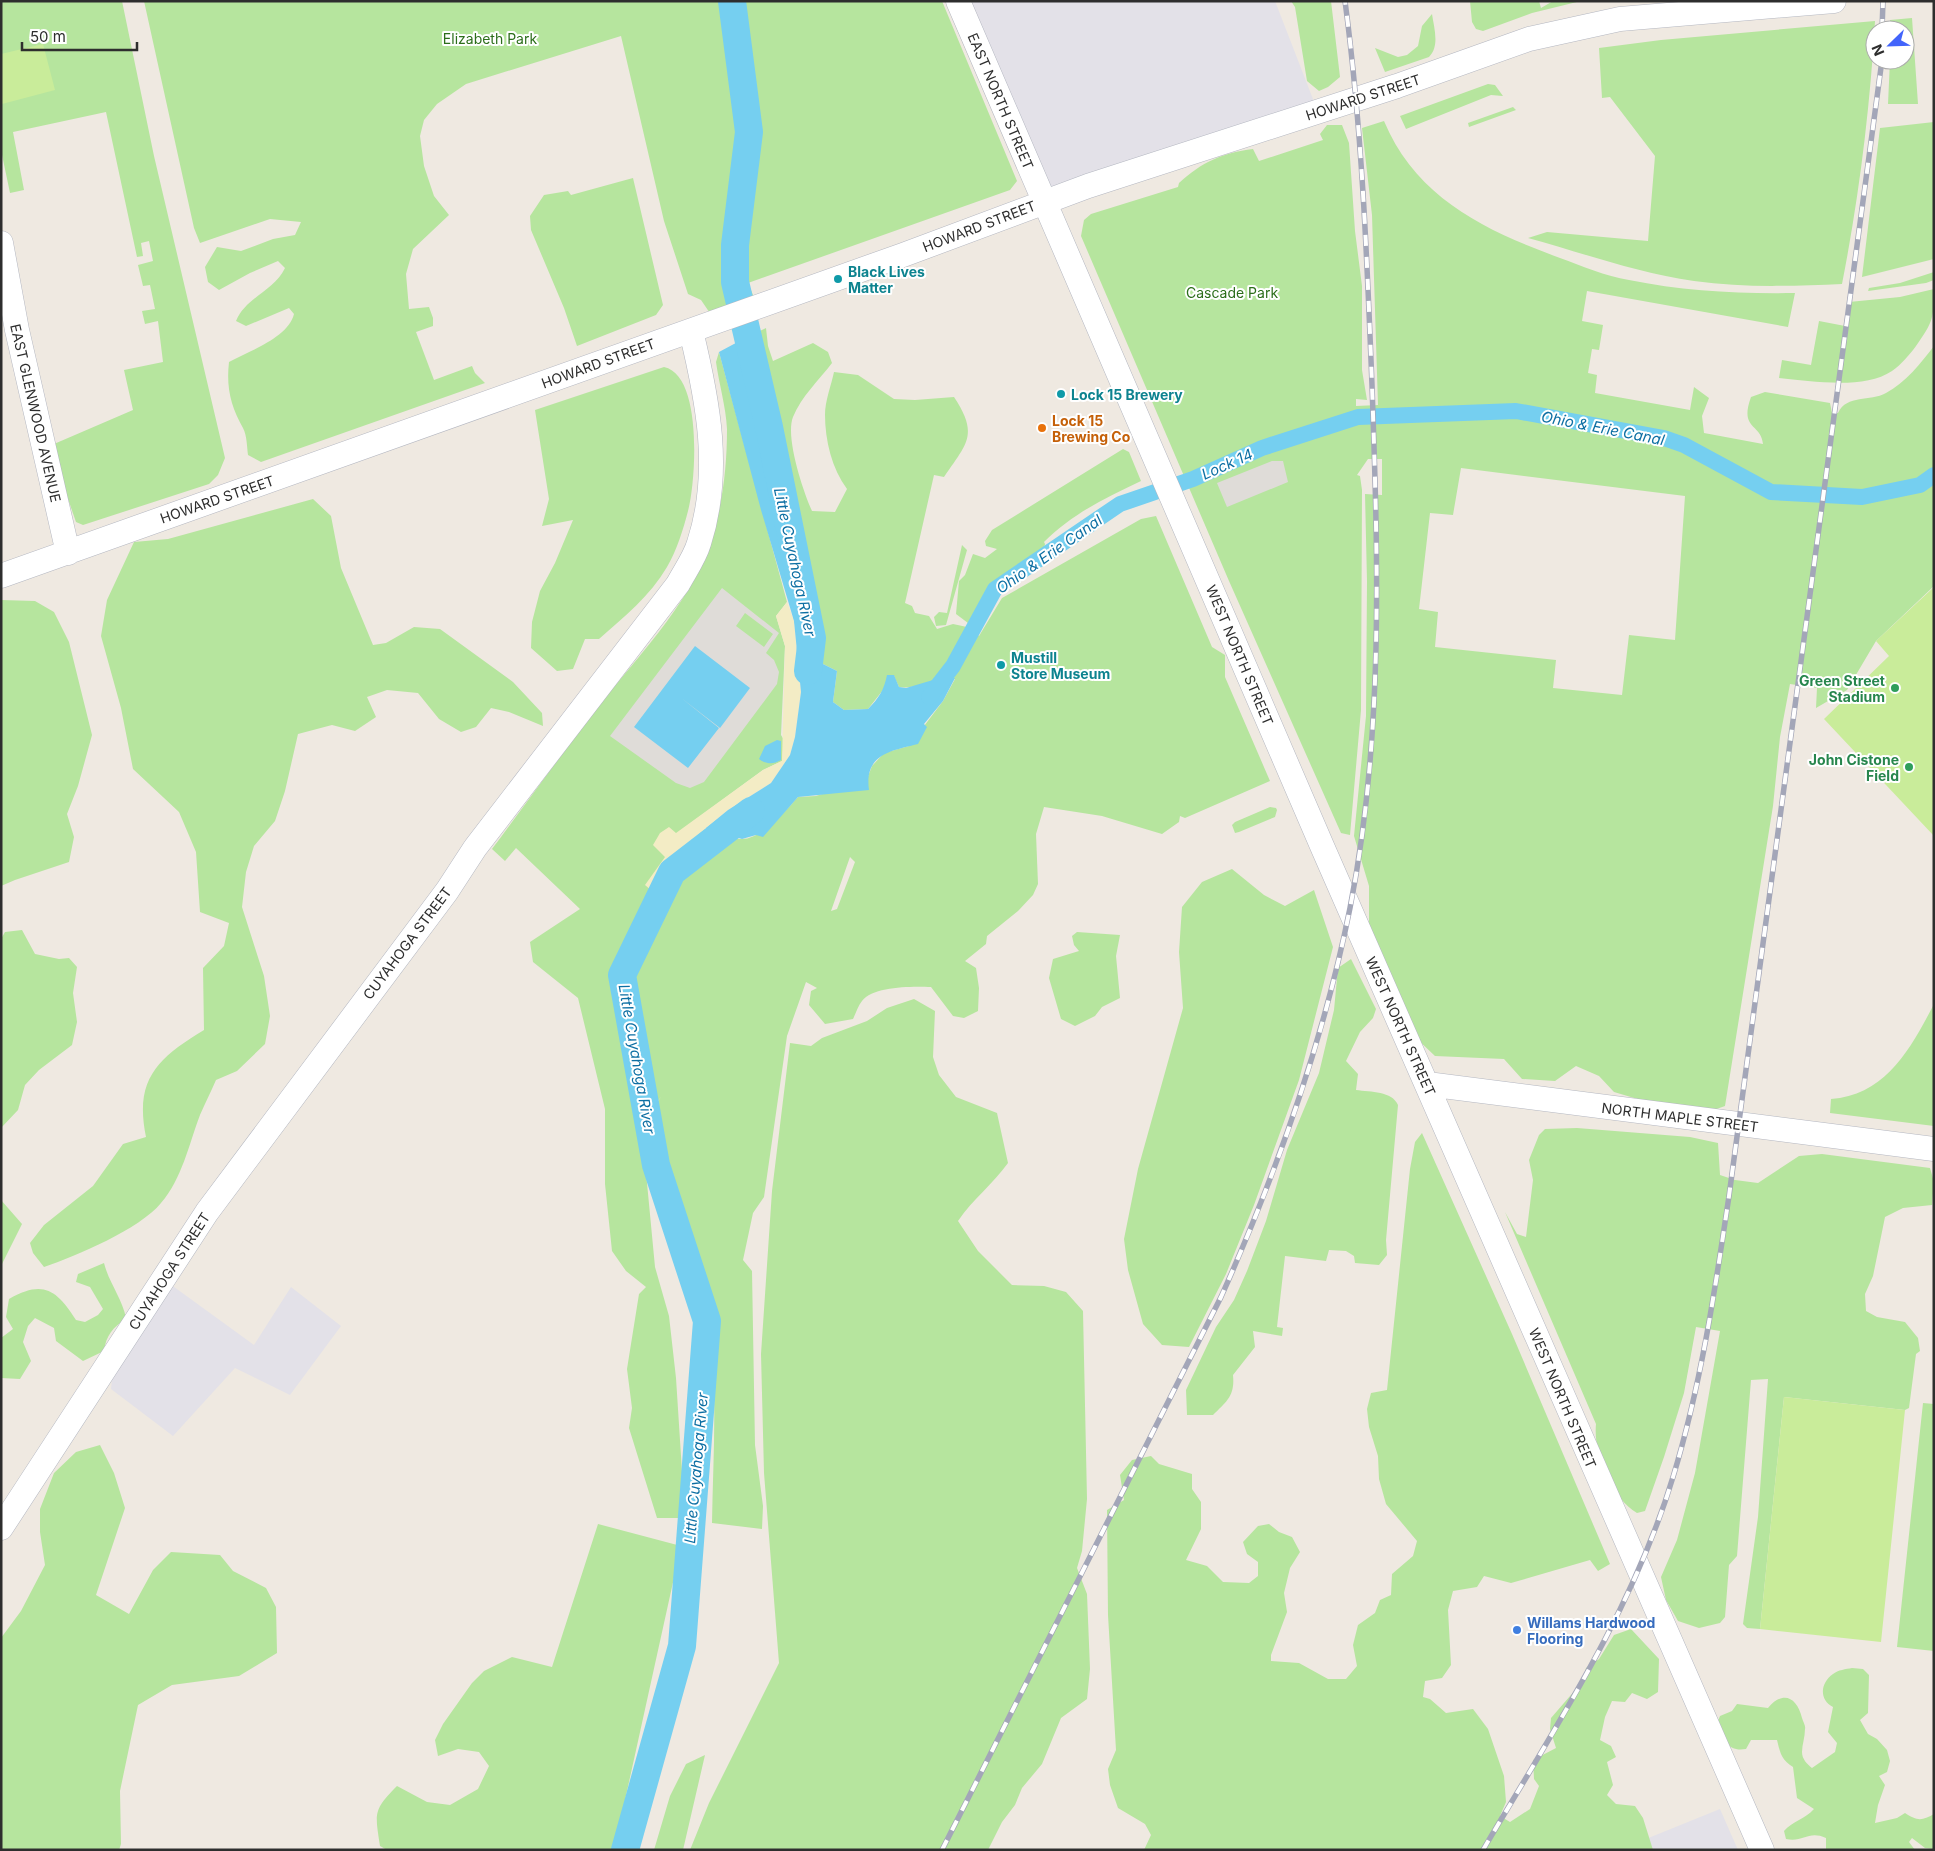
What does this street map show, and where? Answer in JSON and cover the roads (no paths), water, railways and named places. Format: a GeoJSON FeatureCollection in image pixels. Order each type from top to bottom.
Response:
{"type":"FeatureCollection","features":[{"type":"Feature","properties":{"kind":"street","name":"EAST NORTH STREET"},"geometry":{"type":"LineString","coordinates":[[958,1],[1044,202]]}},
{"type":"Feature","properties":{"kind":"street","name":"HOWARD STREET"},"geometry":{"type":"LineString","coordinates":[[1,576],[903,255],[1133,170],[1191,154],[1397,86],[1529,39],[1560,30],[1620,19],[1834,1]]}},
{"type":"Feature","properties":{"kind":"street","name":"WEST NORTH STREET"},"geometry":{"type":"LineString","coordinates":[[1044,202],[1154,459],[1762,1850]]}},
{"type":"Feature","properties":{"kind":"street","name":"EAST GLENWOOD AVENUE"},"geometry":{"type":"LineString","coordinates":[[1,243],[17,330],[68,553]]}},
{"type":"Feature","properties":{"kind":"street","name":"CUYAHOGA STREET"},"geometry":{"type":"LineString","coordinates":[[1,1528],[207,1212],[441,898],[475,848],[678,584],[699,544],[712,487],[711,434],[691,331]]}},
{"type":"Feature","properties":{"kind":"street","name":"NORTH MAPLE STREET"},"geometry":{"type":"LineString","coordinates":[[1427,1084],[1934,1149]]}},
{"type":"Feature","properties":{"kind":"water"},"geometry":{"type":"Polygon","coordinates":[[[747,337],[812,638],[821,663],[837,671],[833,702],[844,710],[868,709],[881,694],[887,675],[894,675],[899,687],[906,688],[933,680],[955,678],[943,701],[924,724],[927,727],[918,744],[889,752],[875,761],[869,778],[869,790],[798,797],[763,837],[756,835],[742,839],[706,828],[728,810],[771,783],[790,755],[795,737],[801,692],[794,621],[761,510],[719,352],[747,337]]]}},
{"type":"Feature","properties":{"kind":"water"},"geometry":{"type":"Polygon","coordinates":[[[695,646],[750,688],[720,728],[680,697],[719,728],[688,768],[634,727],[695,646]]]}},
{"type":"Feature","properties":{"kind":"water"},"geometry":{"type":"Polygon","coordinates":[[[777,740],[781,741],[781,760],[770,763],[759,759],[765,746],[777,740]]]}},
{"type":"Feature","properties":{"kind":"waterway","name":"Little Cuyahoga River"},"geometry":{"type":"LineString","coordinates":[[732,1],[749,132],[735,245],[735,282],[769,427],[812,638],[808,671]]}},
{"type":"Feature","properties":{"kind":"waterway","name":"Ohio & Erie Canal"},"geometry":{"type":"LineString","coordinates":[[929,697],[953,666],[995,589],[1120,504],[1193,479],[1262,448],[1358,417],[1516,411],[1664,438],[1684,445],[1771,492],[1862,497],[1920,485],[1934,475]]}},
{"type":"Feature","properties":{"kind":"waterway","name":"Little Cuyahoga River"},"geometry":{"type":"LineString","coordinates":[[625,1850],[682,1646],[707,1321],[656,1165],[622,975],[672,872],[751,811]]}},
{"type":"Feature","properties":{"kind":"railway"},"geometry":{"type":"LineString","coordinates":[[942,1850],[1221,1297],[1242,1250],[1279,1155],[1312,1057],[1339,958],[1350,908],[1369,778],[1376,647],[1377,582],[1366,241],[1356,97],[1345,1]]}},
{"type":"Feature","properties":{"kind":"railway"},"geometry":{"type":"LineString","coordinates":[[1882,20],[1883,1]]}},
{"type":"Feature","properties":{"kind":"railway"},"geometry":{"type":"LineString","coordinates":[[1483,1850],[1563,1715],[1614,1622],[1656,1526],[1673,1477],[1692,1408],[1713,1302],[1729,1196],[1881,70]]}},
{"type":"Feature","properties":{"kind":"place","name":"Black Lives Matter"},"geometry":{"type":"Point","coordinates":[838,279]}},
{"type":"Feature","properties":{"kind":"place","name":"Lock 15 Brewery"},"geometry":{"type":"Point","coordinates":[1061,394]}},
{"type":"Feature","properties":{"kind":"place","name":"Lock 15 Brewing Co"},"geometry":{"type":"Point","coordinates":[1042,428]}},
{"type":"Feature","properties":{"kind":"place","name":"Mustill Store Museum"},"geometry":{"type":"Point","coordinates":[1001,665]}},
{"type":"Feature","properties":{"kind":"place","name":"Green Street Stadium"},"geometry":{"type":"Point","coordinates":[1895,688]}},
{"type":"Feature","properties":{"kind":"place","name":"John Cistone Field"},"geometry":{"type":"Point","coordinates":[1909,767]}},
{"type":"Feature","properties":{"kind":"place","name":"Willams Hardwood Flooring"},"geometry":{"type":"Point","coordinates":[1517,1630]}},
{"type":"Feature","properties":{"kind":"park label","name":"Elizabeth Park"},"geometry":{"type":"Point","coordinates":[490,38]}},
{"type":"Feature","properties":{"kind":"park label","name":"Cascade Park"},"geometry":{"type":"Point","coordinates":[1232,292]}},
{"type":"Feature","properties":{"kind":"water label","name":"Lock 14"},"geometry":{"type":"Point","coordinates":[1227,464]}}]}
